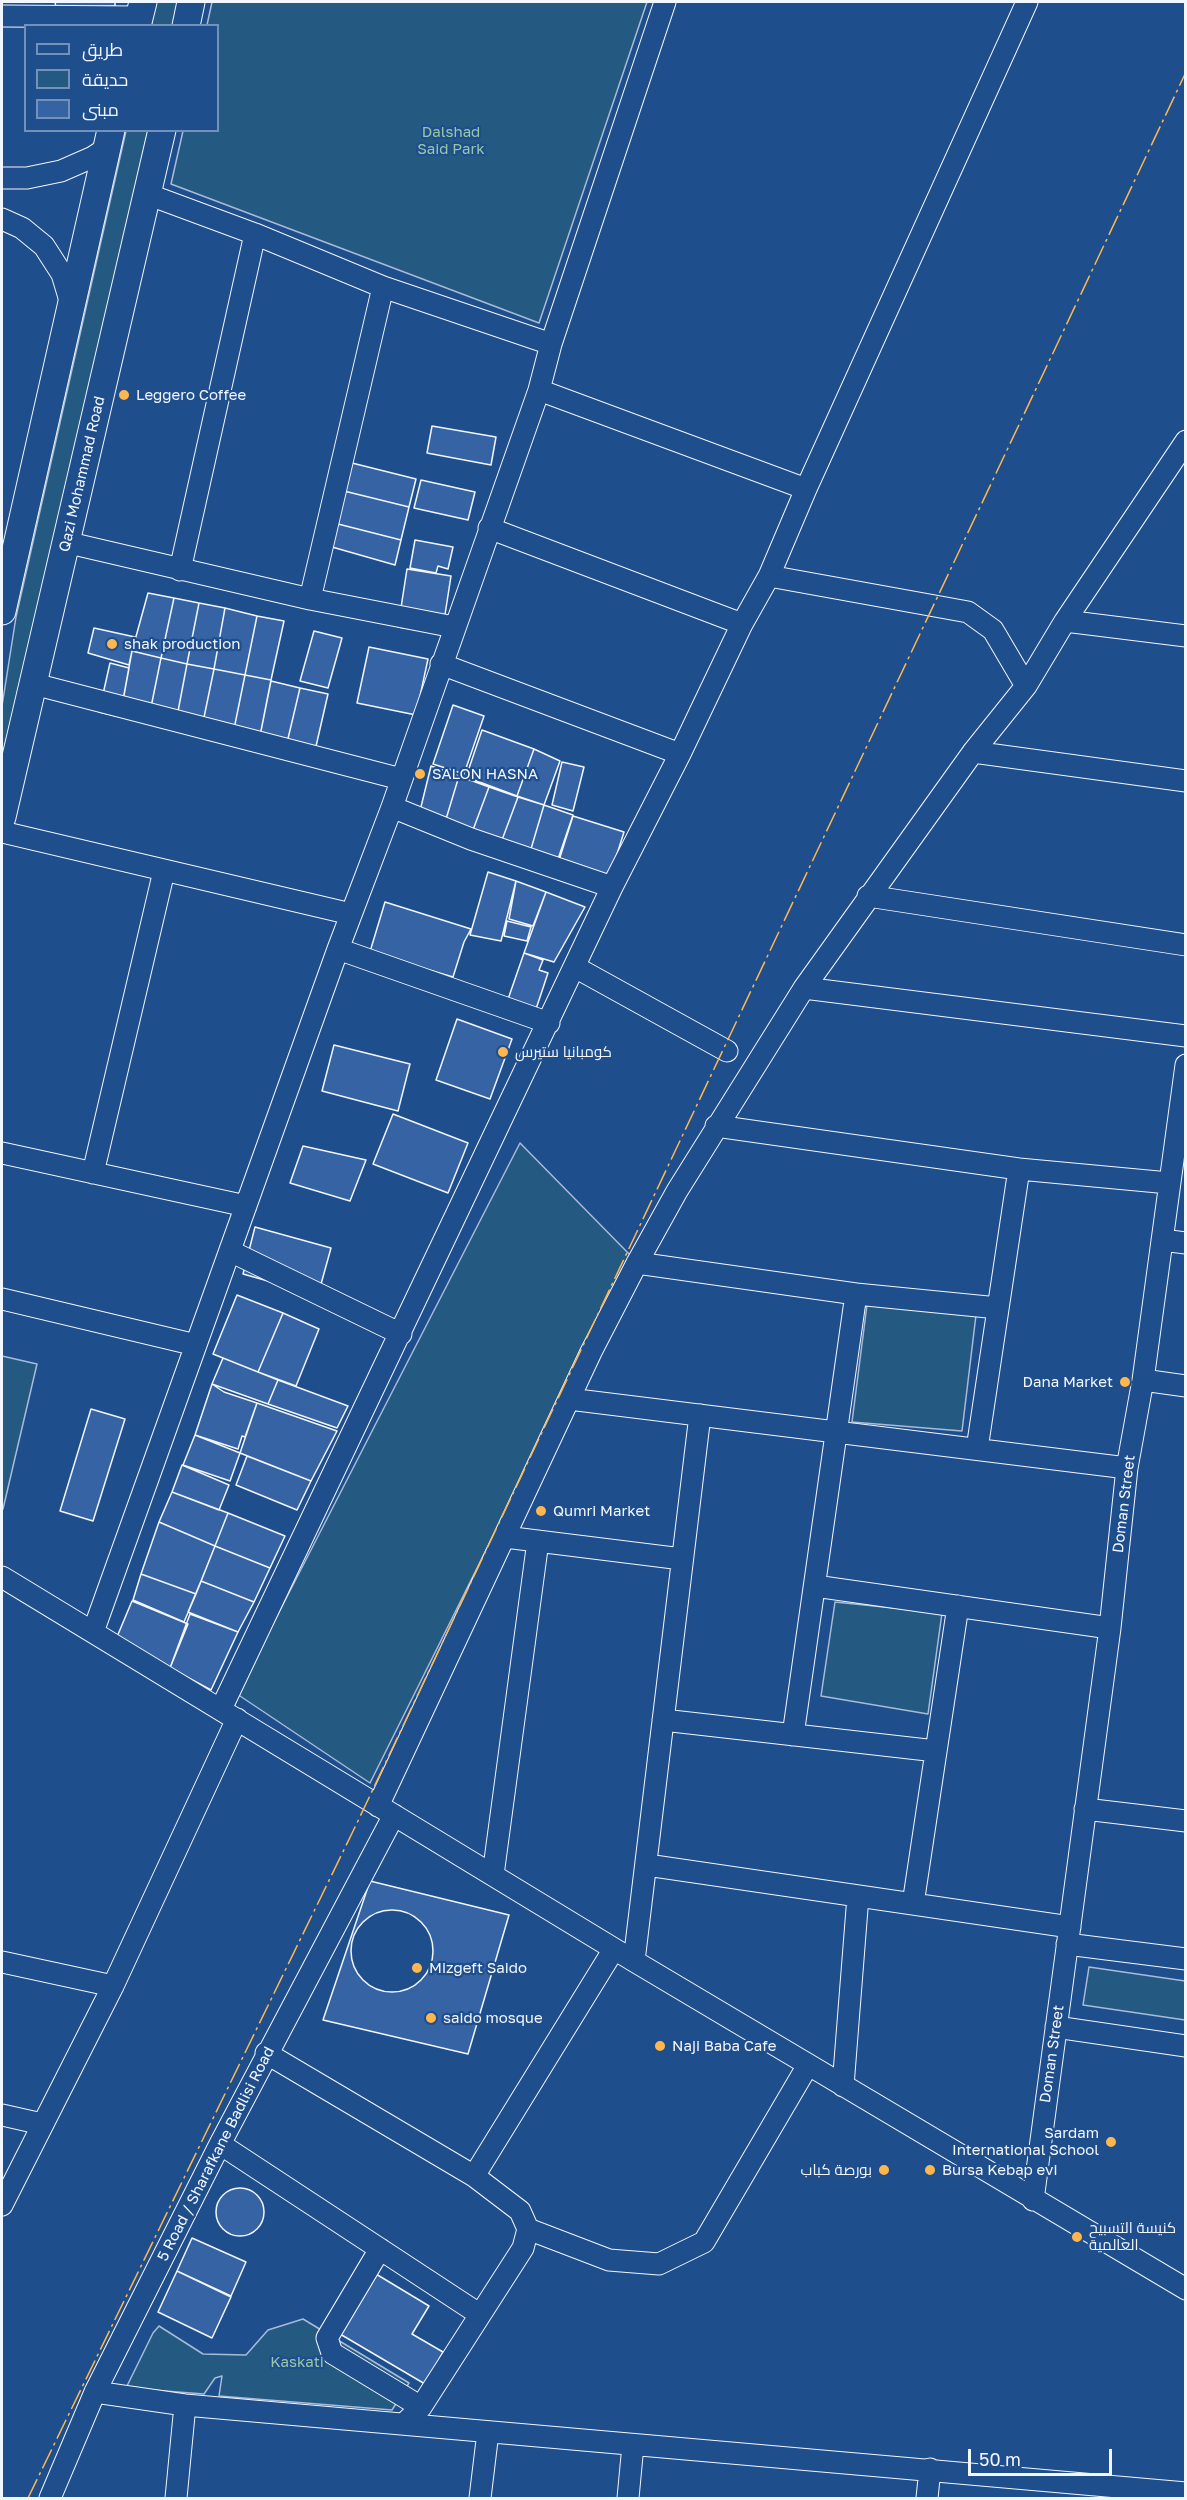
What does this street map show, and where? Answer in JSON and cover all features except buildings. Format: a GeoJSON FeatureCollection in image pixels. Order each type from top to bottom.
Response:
{"type":"FeatureCollection","features":[{"type":"Feature","properties":{"kind":"main road"},"geometry":{"type":"LineString","coordinates":[[186,24],[191,2]]}},
{"type":"Feature","properties":{"kind":"main road","name":"Qazi Mohammad Road"},"geometry":{"type":"LineString","coordinates":[[2,818],[162,132]]}},
{"type":"Feature","properties":{"kind":"main road"},"geometry":{"type":"LineString","coordinates":[[2,611],[109,139]]}},
{"type":"Feature","properties":{"kind":"street"},"geometry":{"type":"LineString","coordinates":[[93,1632],[338,949],[392,807],[539,390],[551,344],[665,2]]}},
{"type":"Feature","properties":{"kind":"street"},"geometry":{"type":"LineString","coordinates":[[2,2205],[112,1986],[229,1714],[401,1334],[612,887],[680,754],[742,624],[769,576],[806,489],[1027,2]]}},
{"type":"Feature","properties":{"kind":"street"},"geometry":{"type":"LineString","coordinates":[[2,16],[140,15]]}},
{"type":"Feature","properties":{"kind":"street"},"geometry":{"type":"LineString","coordinates":[[2,178],[27,178],[61,171],[93,157],[109,139]]}},
{"type":"Feature","properties":{"kind":"street"},"geometry":{"type":"LineString","coordinates":[[147,194],[255,234],[382,287],[551,344]]}},
{"type":"Feature","properties":{"kind":"street"},"geometry":{"type":"LineString","coordinates":[[2,219],[22,228],[44,246],[62,274],[71,306]]}},
{"type":"Feature","properties":{"kind":"street"},"geometry":{"type":"LineString","coordinates":[[180,570],[255,234]]}},
{"type":"Feature","properties":{"kind":"street"},"geometry":{"type":"LineString","coordinates":[[310,599],[382,287]]}},
{"type":"Feature","properties":{"kind":"street"},"geometry":{"type":"LineString","coordinates":[[539,390],[806,489]]}},
{"type":"Feature","properties":{"kind":"street","name":"5 Road / Sharafkane Badlisi Road"},"geometry":{"type":"LineString","coordinates":[[50,2499],[95,2392],[386,1810],[505,1537],[569,1399],[637,1263],[716,1126],[804,988],[973,753],[1026,686],[1065,621],[1185,441]]}},
{"type":"Feature","properties":{"kind":"street"},"geometry":{"type":"LineString","coordinates":[[489,528],[742,624]]}},
{"type":"Feature","properties":{"kind":"street"},"geometry":{"type":"LineString","coordinates":[[65,542],[310,599],[454,627]]}},
{"type":"Feature","properties":{"kind":"street"},"geometry":{"type":"LineString","coordinates":[[769,576],[968,612],[993,630],[1026,686]]}},
{"type":"Feature","properties":{"kind":"street"},"geometry":{"type":"LineString","coordinates":[[1065,621],[1185,636]]}},
{"type":"Feature","properties":{"kind":"street"},"geometry":{"type":"LineString","coordinates":[[441,664],[680,754]]}},
{"type":"Feature","properties":{"kind":"street"},"geometry":{"type":"LineString","coordinates":[[34,684],[401,779]]}},
{"type":"Feature","properties":{"kind":"street"},"geometry":{"type":"LineString","coordinates":[[973,753],[1185,781]]}},
{"type":"Feature","properties":{"kind":"street"},"geometry":{"type":"LineString","coordinates":[[392,807],[471,838],[612,887]]}},
{"type":"Feature","properties":{"kind":"street"},"geometry":{"type":"LineString","coordinates":[[2,831],[351,914]]}},
{"type":"Feature","properties":{"kind":"street"},"geometry":{"type":"LineString","coordinates":[[93,1173],[164,871]]}},
{"type":"Feature","properties":{"kind":"street"},"geometry":{"type":"LineString","coordinates":[[868,896],[1185,945]]}},
{"type":"Feature","properties":{"kind":"street"},"geometry":{"type":"LineString","coordinates":[[338,949],[549,1023]]}},
{"type":"Feature","properties":{"kind":"street"},"geometry":{"type":"LineString","coordinates":[[575,967],[727,1051]]}},
{"type":"Feature","properties":{"kind":"street"},"geometry":{"type":"LineString","coordinates":[[804,988],[1185,1036]]}},
{"type":"Feature","properties":{"kind":"street","name":"Doman Street"},"geometry":{"type":"LineString","coordinates":[[1033,2200],[1110,1628],[1127,1468],[1143,1380],[1169,1183],[1183,1098],[1185,1065]]}},
{"type":"Feature","properties":{"kind":"street"},"geometry":{"type":"LineString","coordinates":[[716,1126],[1020,1169],[1169,1183]]}},
{"type":"Feature","properties":{"kind":"street"},"geometry":{"type":"LineString","coordinates":[[2,1153],[246,1206]]}},
{"type":"Feature","properties":{"kind":"street"},"geometry":{"type":"LineString","coordinates":[[977,1449],[1020,1169]]}},
{"type":"Feature","properties":{"kind":"street"},"geometry":{"type":"LineString","coordinates":[[1162,1240],[1185,1243]]}},
{"type":"Feature","properties":{"kind":"street"},"geometry":{"type":"LineString","coordinates":[[230,1251],[401,1334]]}},
{"type":"Feature","properties":{"kind":"street"},"geometry":{"type":"LineString","coordinates":[[637,1263],[856,1294],[998,1308]]}},
{"type":"Feature","properties":{"kind":"street"},"geometry":{"type":"LineString","coordinates":[[793,1735],[856,1294]]}},
{"type":"Feature","properties":{"kind":"street"},"geometry":{"type":"LineString","coordinates":[[2,1299],[196,1345]]}},
{"type":"Feature","properties":{"kind":"street"},"geometry":{"type":"LineString","coordinates":[[1143,1380],[1185,1386]]}},
{"type":"Feature","properties":{"kind":"street"},"geometry":{"type":"LineString","coordinates":[[569,1399],[1127,1468]]}},
{"type":"Feature","properties":{"kind":"street"},"geometry":{"type":"LineString","coordinates":[[634,1961],[700,1415]]}},
{"type":"Feature","properties":{"kind":"street"},"geometry":{"type":"LineString","coordinates":[[505,1537],[681,1559]]}},
{"type":"Feature","properties":{"kind":"street"},"geometry":{"type":"LineString","coordinates":[[493,1875],[538,1541]]}},
{"type":"Feature","properties":{"kind":"street"},"geometry":{"type":"LineString","coordinates":[[2,1577],[614,1949],[1185,2289]]}},
{"type":"Feature","properties":{"kind":"street"},"geometry":{"type":"LineString","coordinates":[[814,1586],[1110,1628]]}},
{"type":"Feature","properties":{"kind":"street"},"geometry":{"type":"LineString","coordinates":[[913,1904],[958,1606]]}},
{"type":"Feature","properties":{"kind":"street"},"geometry":{"type":"LineString","coordinates":[[663,1720],[936,1751]]}},
{"type":"Feature","properties":{"kind":"street"},"geometry":{"type":"LineString","coordinates":[[1085,1809],[1185,1821]]}},
{"type":"Feature","properties":{"kind":"street"},"geometry":{"type":"LineString","coordinates":[[647,1865],[913,1904],[1185,1959]]}},
{"type":"Feature","properties":{"kind":"street"},"geometry":{"type":"LineString","coordinates":[[843,2086],[858,1896]]}},
{"type":"Feature","properties":{"kind":"street"},"geometry":{"type":"LineString","coordinates":[[474,2176],[614,1949]]}},
{"type":"Feature","properties":{"kind":"street"},"geometry":{"type":"LineString","coordinates":[[2,1962],[112,1986]]}},
{"type":"Feature","properties":{"kind":"street"},"geometry":{"type":"LineString","coordinates":[[1056,2027],[1185,2046]]}},
{"type":"Feature","properties":{"kind":"street"},"geometry":{"type":"LineString","coordinates":[[266,2053],[474,2176],[520,2211],[528,2229],[523,2248],[422,2407],[404,2424]]}},
{"type":"Feature","properties":{"kind":"street"},"geometry":{"type":"LineString","coordinates":[[528,2229],[609,2260],[659,2264],[704,2242],[808,2065]]}},
{"type":"Feature","properties":{"kind":"street"},"geometry":{"type":"LineString","coordinates":[[2,2115],[42,2124]]}},
{"type":"Feature","properties":{"kind":"street"},"geometry":{"type":"LineString","coordinates":[[219,2144],[479,2314]]}},
{"type":"Feature","properties":{"kind":"street"},"geometry":{"type":"LineString","coordinates":[[380,2249],[327,2338],[333,2353],[422,2407]]}},
{"type":"Feature","properties":{"kind":"street"},"geometry":{"type":"LineString","coordinates":[[95,2392],[185,2405],[930,2469],[1150,2494],[1185,2493]]}},
{"type":"Feature","properties":{"kind":"street"},"geometry":{"type":"LineString","coordinates":[[176,2499],[185,2405]]}},
{"type":"Feature","properties":{"kind":"street"},"geometry":{"type":"LineString","coordinates":[[480,2499],[488,2432]]}},
{"type":"Feature","properties":{"kind":"street"},"geometry":{"type":"LineString","coordinates":[[628,2499],[633,2445]]}},
{"type":"Feature","properties":{"kind":"street"},"geometry":{"type":"LineString","coordinates":[[927,2499],[930,2469]]}},
{"type":"Feature","properties":{"kind":"green space"},"geometry":{"type":"Polygon","coordinates":[[[156,2],[179,2],[173,24],[151,24],[156,2]]]}},
{"type":"Feature","properties":{"kind":"green space","name":"Dalshad Said Park"},"geometry":{"type":"Polygon","coordinates":[[[212,2],[647,2],[539,323],[171,184],[183,132],[219,132],[219,24],[207,24],[212,2]]]}},
{"type":"Feature","properties":{"kind":"green space"},"geometry":{"type":"Polygon","coordinates":[[[126,132],[148,132],[46,580],[2,757],[2,706],[16,617],[126,132]]]}},
{"type":"Feature","properties":{"kind":"green space"},"geometry":{"type":"Polygon","coordinates":[[[520,1143],[632,1257],[370,1783],[237,1694],[520,1143]]]}},
{"type":"Feature","properties":{"kind":"green space"},"geometry":{"type":"Polygon","coordinates":[[[867,1305],[976,1315],[962,1431],[852,1422],[867,1305]]]}},
{"type":"Feature","properties":{"kind":"green space"},"geometry":{"type":"Polygon","coordinates":[[[2,1356],[37,1364],[3,1509],[2,1509],[2,1356]]]}},
{"type":"Feature","properties":{"kind":"green space"},"geometry":{"type":"Polygon","coordinates":[[[835,1602],[942,1613],[928,1714],[821,1696],[835,1602]]]}},
{"type":"Feature","properties":{"kind":"green space"},"geometry":{"type":"Polygon","coordinates":[[[1089,1967],[1185,1981],[1185,2020],[1083,2005],[1089,1967]]]}},
{"type":"Feature","properties":{"kind":"green space","name":"Kaskati"},"geometry":{"type":"Polygon","coordinates":[[[303,2319],[409,2383],[392,2410],[219,2396],[222,2376],[215,2378],[204,2394],[126,2388],[153,2333],[159,2326],[203,2354],[246,2355],[268,2330],[303,2319]]]}},
{"type":"Feature","properties":{"kind":"power"},"geometry":{"type":"LineString","coordinates":[[28,2498],[357,1823],[1186,72]]}},
{"type":"Feature","properties":{"kind":"place","name":"Leggero Coffee"},"geometry":{"type":"Point","coordinates":[124,395]}},
{"type":"Feature","properties":{"kind":"place","name":"shak production"},"geometry":{"type":"Point","coordinates":[112,644]}},
{"type":"Feature","properties":{"kind":"place","name":"SALON HASNA"},"geometry":{"type":"Point","coordinates":[420,774]}},
{"type":"Feature","properties":{"kind":"place","name":"كومبانيا ستيرس"},"geometry":{"type":"Point","coordinates":[503,1052]}},
{"type":"Feature","properties":{"kind":"place","name":"Dana Market"},"geometry":{"type":"Point","coordinates":[1125,1382]}},
{"type":"Feature","properties":{"kind":"place","name":"Qumri Market"},"geometry":{"type":"Point","coordinates":[541,1511]}},
{"type":"Feature","properties":{"kind":"place","name":"Mizgeft Saido"},"geometry":{"type":"Point","coordinates":[417,1968]}},
{"type":"Feature","properties":{"kind":"place","name":"saido mosque"},"geometry":{"type":"Point","coordinates":[431,2018]}},
{"type":"Feature","properties":{"kind":"place","name":"Naji Baba Cafe"},"geometry":{"type":"Point","coordinates":[660,2046]}},
{"type":"Feature","properties":{"kind":"place","name":"Sardam International School"},"geometry":{"type":"Point","coordinates":[1111,2142]}},
{"type":"Feature","properties":{"kind":"place","name":"بورصة كباب"},"geometry":{"type":"Point","coordinates":[884,2170]}},
{"type":"Feature","properties":{"kind":"place","name":"Bursa Kebap evi"},"geometry":{"type":"Point","coordinates":[930,2170]}},
{"type":"Feature","properties":{"kind":"place","name":"كنيسة التسبيح العالمية"},"geometry":{"type":"Point","coordinates":[1077,2237]}}]}
